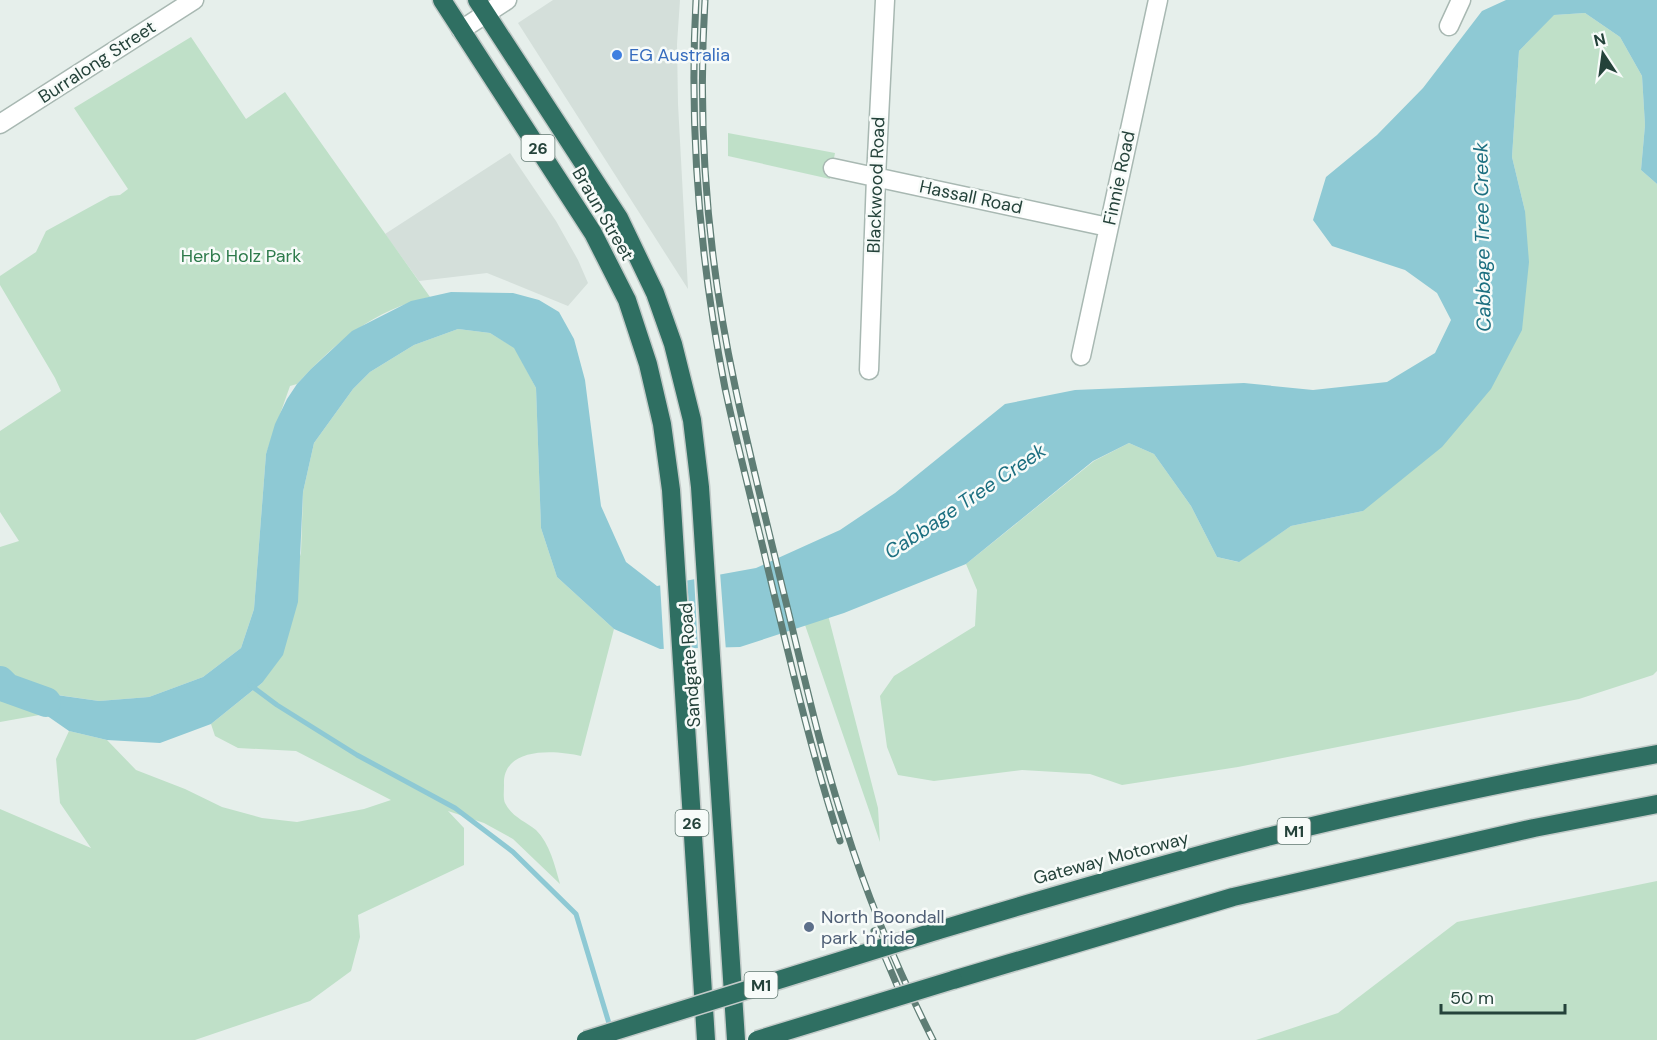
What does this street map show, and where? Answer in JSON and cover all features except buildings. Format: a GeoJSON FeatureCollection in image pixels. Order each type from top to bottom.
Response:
{"type":"FeatureCollection","features":[{"type":"Feature","properties":{"kind":"highway","name":"Braun Street"},"geometry":{"type":"LineString","coordinates":[[442,0],[593,233],[627,300]]}},
{"type":"Feature","properties":{"kind":"highway","name":"Braun Street"},"geometry":{"type":"LineString","coordinates":[[482,7],[620,218],[655,293]]}},
{"type":"Feature","properties":{"kind":"highway","name":"Sandgate Road"},"geometry":{"type":"LineString","coordinates":[[655,293],[673,344],[692,420],[700,487],[736,1040]]}},
{"type":"Feature","properties":{"kind":"highway","name":"Sandgate Road"},"geometry":{"type":"LineString","coordinates":[[627,300],[648,364],[662,424],[671,490],[706,1040]]}},
{"type":"Feature","properties":{"kind":"highway","name":"Gateway Motorway"},"geometry":{"type":"LineString","coordinates":[[586,1040],[1040,900],[1268,837],[1534,777],[1657,754]]}},
{"type":"Feature","properties":{"kind":"highway"},"geometry":{"type":"LineString","coordinates":[[757,1040],[1233,897],[1534,828],[1657,804]]}},
{"type":"Feature","properties":{"kind":"street","name":"Burralong Street"},"geometry":{"type":"LineString","coordinates":[[0,124],[194,0]]}},
{"type":"Feature","properties":{"kind":"street"},"geometry":{"type":"LineString","coordinates":[[461,30],[482,7],[507,0]]}},
{"type":"Feature","properties":{"kind":"street","name":"Blackwood Road"},"geometry":{"type":"LineString","coordinates":[[869,370],[885,0]]}},
{"type":"Feature","properties":{"kind":"street","name":"Finnie Road"},"geometry":{"type":"LineString","coordinates":[[1082,356],[1158,0]]}},
{"type":"Feature","properties":{"kind":"street"},"geometry":{"type":"LineString","coordinates":[[1449,26],[1461,0]]}},
{"type":"Feature","properties":{"kind":"street","name":"Hassall Road"},"geometry":{"type":"LineString","coordinates":[[833,168],[1108,227]]}},
{"type":"Feature","properties":{"kind":"shaded area"},"geometry":{"type":"Polygon","coordinates":[[[553,0],[680,0],[677,44],[678,104],[688,289],[518,23],[553,0]]]}},
{"type":"Feature","properties":{"kind":"shaded area"},"geometry":{"type":"Polygon","coordinates":[[[510,153],[556,221],[588,283],[568,306],[487,273],[419,281],[385,234],[510,153]]]}},
{"type":"Feature","properties":{"kind":"green space"},"geometry":{"type":"Polygon","coordinates":[[[1585,13],[1620,37],[1642,76],[1645,125],[1641,170],[1657,184],[1657,671],[1653,675],[1579,699],[1238,767],[1122,785],[1090,774],[1022,770],[934,781],[898,775],[887,747],[880,696],[894,676],[975,626],[977,590],[966,564],[1094,461],[1129,443],[1154,454],[1191,506],[1217,557],[1238,562],[1291,526],[1363,511],[1525,211],[1512,157],[1519,51],[1553,15],[1585,13]]]}},
{"type":"Feature","properties":{"kind":"green space","name":"Herb Holz Park"},"geometry":{"type":"Polygon","coordinates":[[[191,37],[246,119],[285,92],[430,297],[391,310],[373,319],[341,341],[297,384],[290,386],[266,454],[254,609],[241,648],[203,677],[149,697],[99,701],[9,688],[45,714],[0,722],[0,686],[7,687],[0,678],[0,547],[19,541],[0,512],[0,431],[61,391],[0,285],[0,276],[36,252],[46,231],[110,196],[120,195],[128,189],[74,108],[191,37]]]}},
{"type":"Feature","properties":{"kind":"green space"},"geometry":{"type":"Polygon","coordinates":[[[728,133],[835,153],[830,179],[728,156],[728,133]]]}},
{"type":"Feature","properties":{"kind":"green space"},"geometry":{"type":"Polygon","coordinates":[[[458,329],[490,333],[515,348],[536,388],[541,528],[557,577],[614,629],[581,756],[545,752],[532,754],[512,763],[506,772],[505,803],[515,815],[541,836],[551,856],[560,884],[513,839],[484,823],[448,811],[464,828],[464,865],[358,915],[360,937],[351,971],[310,1001],[195,1040],[0,1040],[0,809],[91,848],[60,803],[56,759],[69,731],[107,740],[136,770],[185,789],[222,807],[262,818],[297,822],[364,809],[391,800],[296,751],[238,748],[215,736],[211,724],[262,683],[301,553],[303,492],[314,443],[353,389],[370,372],[414,345],[458,329]]]}},
{"type":"Feature","properties":{"kind":"green space"},"geometry":{"type":"Polygon","coordinates":[[[828,615],[878,808],[880,842],[805,625],[828,615]]]}},
{"type":"Feature","properties":{"kind":"green space"},"geometry":{"type":"Polygon","coordinates":[[[1657,881],[1657,1040],[1256,1040],[1338,1013],[1457,922],[1657,881]]]}},
{"type":"Feature","properties":{"kind":"water"},"geometry":{"type":"Polygon","coordinates":[[[1506,0],[1657,0],[1657,184],[1641,170],[1645,125],[1642,76],[1620,37],[1585,13],[1554,15],[1519,51],[1512,157],[1525,211],[1529,262],[1522,330],[1491,389],[1442,447],[1363,511],[1291,526],[1239,562],[1217,557],[1191,506],[1154,454],[1129,443],[1093,461],[966,564],[844,613],[740,647],[660,649],[614,629],[557,577],[541,528],[536,388],[514,348],[490,333],[458,329],[414,345],[370,372],[353,389],[314,443],[303,492],[298,602],[283,655],[262,683],[211,724],[160,743],[107,740],[69,731],[7,688],[99,701],[149,697],[203,677],[241,648],[254,609],[266,454],[275,424],[287,399],[311,369],[352,331],[411,301],[451,292],[513,293],[539,300],[559,312],[574,339],[585,380],[601,506],[626,562],[657,586],[756,568],[840,530],[895,493],[1005,404],[1075,390],[1244,383],[1313,390],[1387,382],[1435,353],[1451,320],[1437,293],[1405,270],[1332,246],[1313,220],[1326,177],[1377,135],[1423,88],[1482,11],[1506,0]]]}},
{"type":"Feature","properties":{"kind":"pier"},"geometry":{"type":"Polygon","coordinates":[[[720,572],[726,651],[698,651],[694,576],[720,572]]]}},
{"type":"Feature","properties":{"kind":"pier"},"geometry":{"type":"Polygon","coordinates":[[[687,578],[692,651],[664,652],[660,583],[687,578]]]}},
{"type":"Feature","properties":{"kind":"waterway","name":"Cabbage Tree Creek"},"geometry":{"type":"LineString","coordinates":[[0,681],[7,688],[46,702]]}},
{"type":"Feature","properties":{"kind":"waterway"},"geometry":{"type":"LineString","coordinates":[[250,685],[277,705],[357,755],[455,808],[513,852],[576,914],[611,1030]]}},
{"type":"Feature","properties":{"kind":"railway"},"geometry":{"type":"LineString","coordinates":[[696,0],[694,98],[698,195],[716,340],[735,434],[793,672],[840,841]]}},
{"type":"Feature","properties":{"kind":"railway"},"geometry":{"type":"LineString","coordinates":[[705,0],[703,97],[707,194],[718,291],[740,411],[811,706],[836,796],[874,908],[933,1040]]}},
{"type":"Feature","properties":{"kind":"railway"},"geometry":{"type":"LineString","coordinates":[[874,931],[902,997]]}},
{"type":"Feature","properties":{"kind":"place","name":"EG Australia"},"geometry":{"type":"Point","coordinates":[617,55]}},
{"type":"Feature","properties":{"kind":"place","name":"North Boondall park 'n' ride"},"geometry":{"type":"Point","coordinates":[809,927]}}]}
